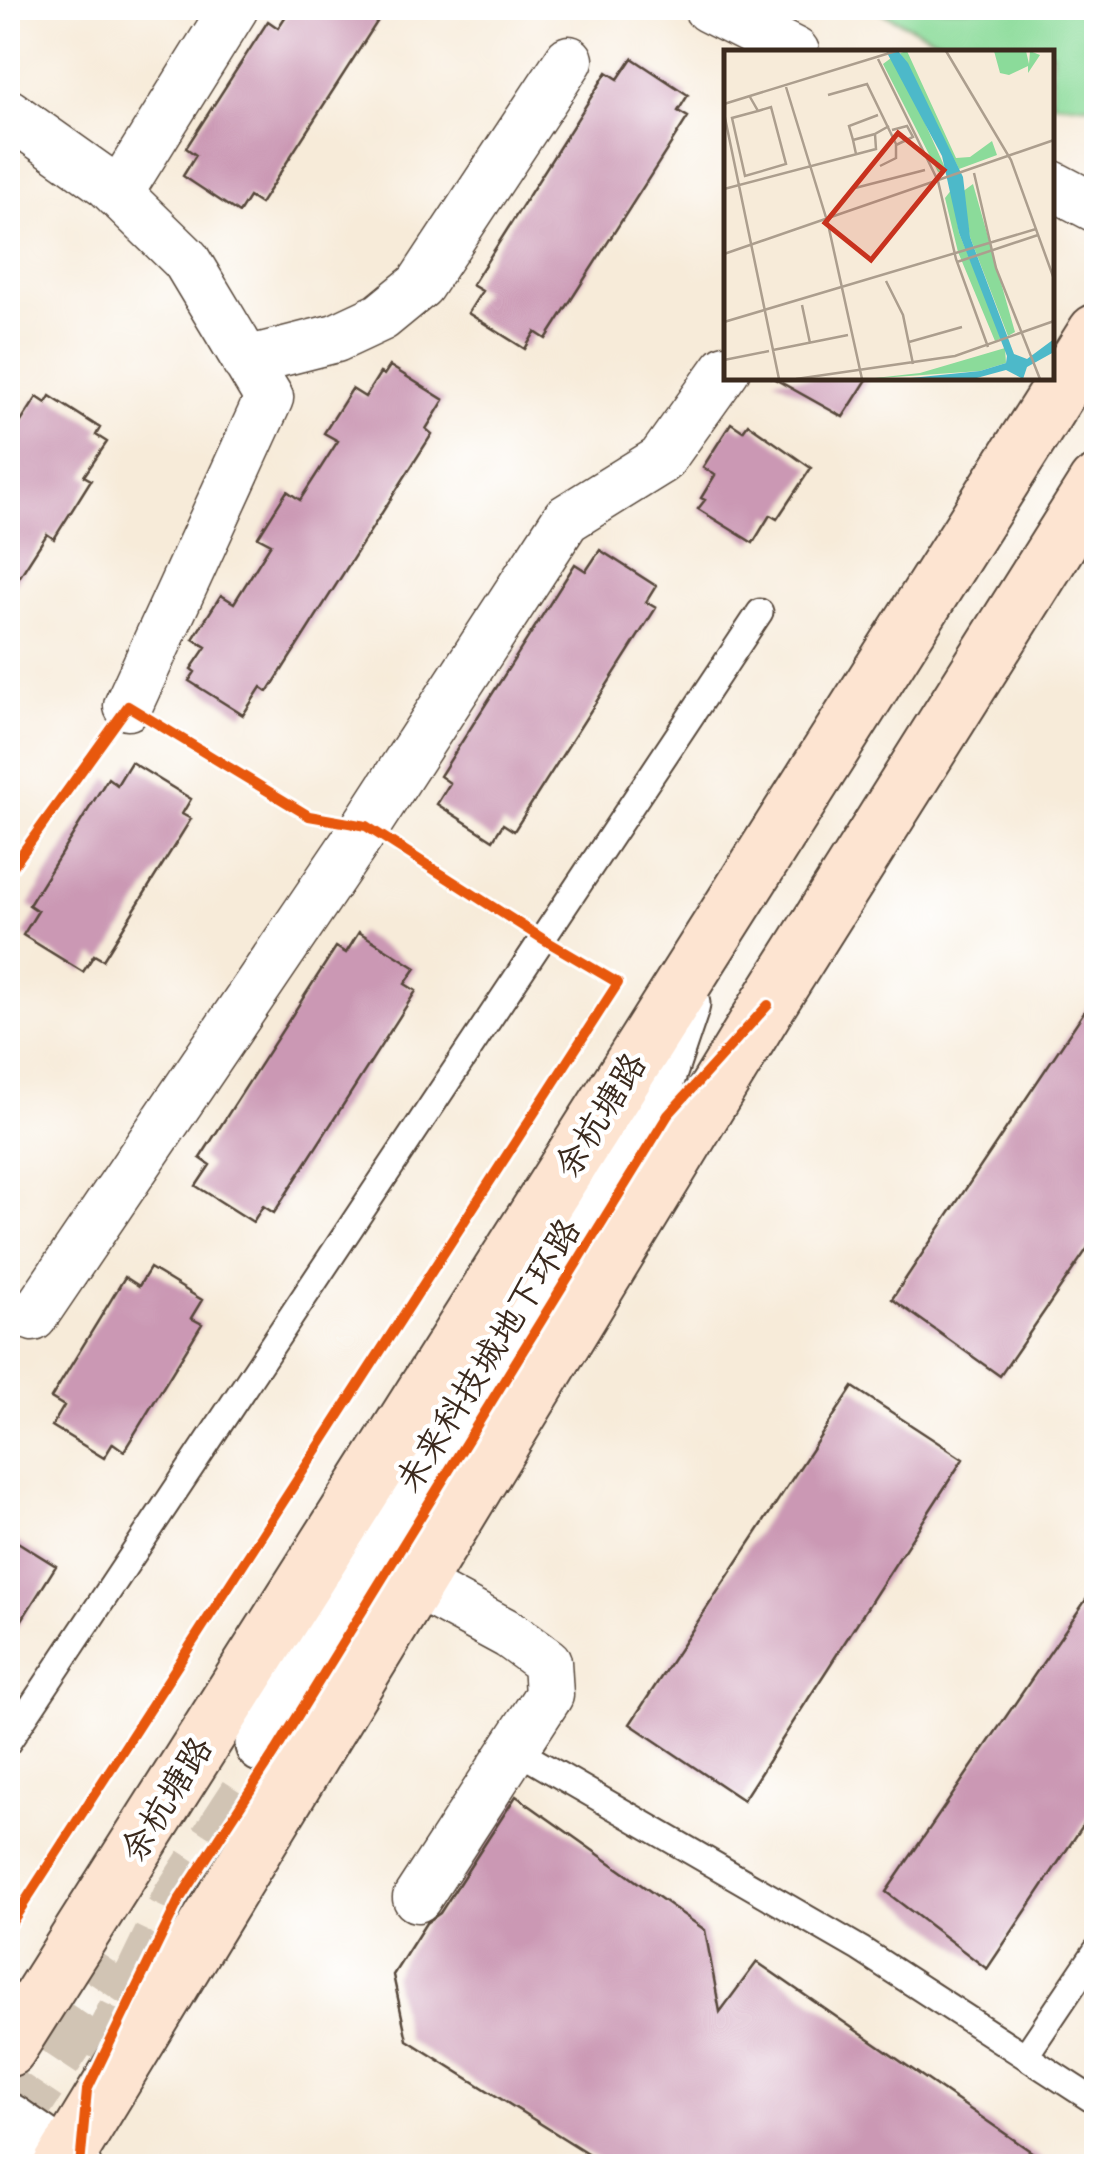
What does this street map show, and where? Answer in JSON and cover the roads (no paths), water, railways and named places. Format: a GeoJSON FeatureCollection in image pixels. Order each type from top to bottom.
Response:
{"type":"FeatureCollection","features":[{"type":"Feature","properties":{"kind":"main road","name":"余杭塘路"},"geometry":{"type":"LineString","coordinates":[[8,2050],[1096,332]]}},
{"type":"Feature","properties":{"kind":"main road"},"geometry":{"type":"LineString","coordinates":[[66,2164],[768,1006],[1096,484]]}},
{"type":"Feature","properties":{"kind":"street"},"geometry":{"type":"LineString","coordinates":[[118,194],[234,8]]}},
{"type":"Feature","properties":{"kind":"street"},"geometry":{"type":"LineString","coordinates":[[708,8],[792,50]]}},
{"type":"Feature","properties":{"kind":"street"},"geometry":{"type":"LineString","coordinates":[[246,362],[336,338],[381,316],[420,285],[568,60]]}},
{"type":"Feature","properties":{"kind":"street"},"geometry":{"type":"LineString","coordinates":[[8,112],[118,194],[186,260],[268,398],[128,706]]}},
{"type":"Feature","properties":{"kind":"street"},"geometry":{"type":"LineString","coordinates":[[33,1317],[376,810],[566,519],[661,460],[724,372]]}},
{"type":"Feature","properties":{"kind":"street","name":"未来科技城地下环路"},"geometry":{"type":"LineString","coordinates":[[696,964],[644,1116],[270,1748],[668,1115],[768,1006]]}},
{"type":"Feature","properties":{"kind":"street"},"geometry":{"type":"LineString","coordinates":[[416,1584],[510,1634],[547,1662],[549,1695],[418,1898]]}},
{"type":"Feature","properties":{"kind":"street"},"geometry":{"type":"LineString","coordinates":[[8,2121],[66,2164]]}},
{"type":"Feature","properties":{"kind":"lane"},"geometry":{"type":"LineString","coordinates":[[8,1742],[760,612]]}},
{"type":"Feature","properties":{"kind":"lane"},"geometry":{"type":"LineString","coordinates":[[514,1749],[860,1949],[1096,2102]]}},
{"type":"Feature","properties":{"kind":"lane"},"geometry":{"type":"LineString","coordinates":[[1026,2056],[1096,1951]]}},
{"type":"Feature","properties":{"kind":"tunnel"},"geometry":{"type":"LineString","coordinates":[[101,2062],[179,1900],[276,1751]]}},
{"type":"Feature","properties":{"kind":"tunnel"},"geometry":{"type":"LineString","coordinates":[[8,2128],[117,1964]]}}]}
